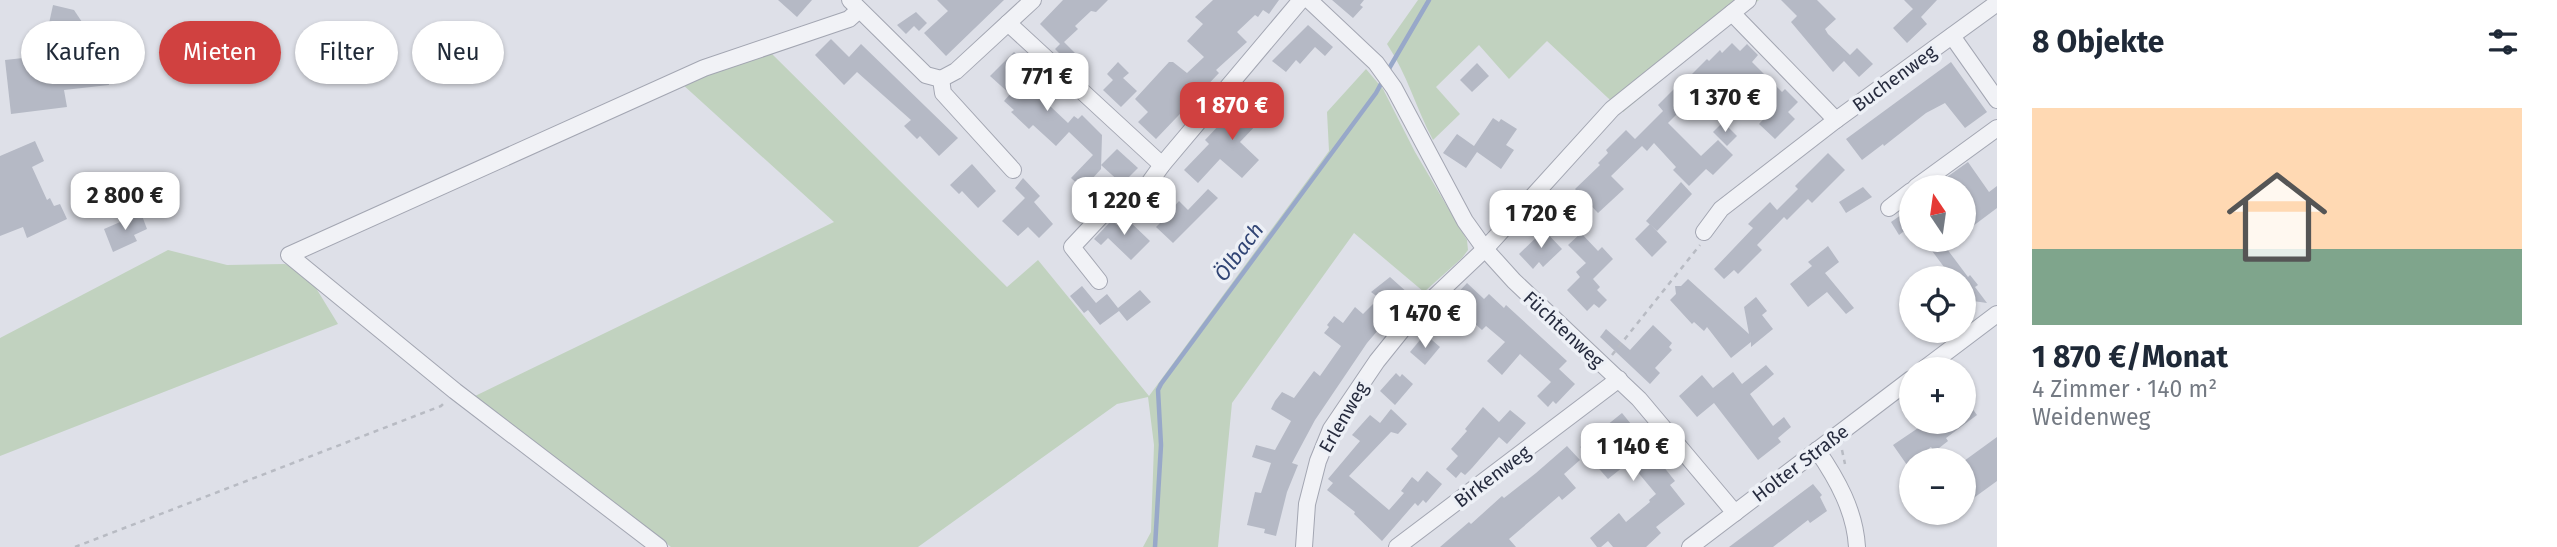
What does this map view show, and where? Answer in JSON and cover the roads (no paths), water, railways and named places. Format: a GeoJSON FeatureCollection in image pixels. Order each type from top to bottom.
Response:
{"type":"FeatureCollection","features":[{"type":"Feature","properties":{"kind":"street"},"geometry":{"type":"LineString","coordinates":[[659,547],[455,391],[289,255],[704,68],[849,19],[854,5],[926,75],[940,79],[956,71],[1032,0]]}},
{"type":"Feature","properties":{"kind":"street"},"geometry":{"type":"LineString","coordinates":[[1099,281],[1072,247],[1116,200],[1137,200],[1162,165],[1301,0]]}},
{"type":"Feature","properties":{"kind":"street","name":"Füchtenweg"},"geometry":{"type":"LineString","coordinates":[[1310,0],[1376,63],[1394,88],[1465,221],[1485,248],[1514,281],[1639,399],[1735,513]]}},
{"type":"Feature","properties":{"kind":"street","name":"Erlenweg"},"geometry":{"type":"LineString","coordinates":[[1304,547],[1307,504],[1318,461],[1331,429],[1377,361],[1410,320],[1485,248],[1612,109],[1748,0]]}},
{"type":"Feature","properties":{"kind":"street","name":"Buchenweg"},"geometry":{"type":"LineString","coordinates":[[1704,232],[1721,209],[1836,120],[1997,3]]}},
{"type":"Feature","properties":{"kind":"street","name":"Buchenweg"},"geometry":{"type":"LineString","coordinates":[[1732,13],[1836,120]]}},
{"type":"Feature","properties":{"kind":"street"},"geometry":{"type":"LineString","coordinates":[[1007,23],[1162,165]]}},
{"type":"Feature","properties":{"kind":"street","name":"Buchenweg"},"geometry":{"type":"LineString","coordinates":[[1952,36],[1997,100]]}},
{"type":"Feature","properties":{"kind":"street"},"geometry":{"type":"LineString","coordinates":[[940,79],[943,93],[1013,170]]}},
{"type":"Feature","properties":{"kind":"street"},"geometry":{"type":"LineString","coordinates":[[1932,175],[1997,128]]}},
{"type":"Feature","properties":{"kind":"street"},"geometry":{"type":"LineString","coordinates":[[1889,208],[1899,200]]}},
{"type":"Feature","properties":{"kind":"street"},"geometry":{"type":"LineString","coordinates":[[1940,357],[1997,314]]}},
{"type":"Feature","properties":{"kind":"street","name":"Birkenweg"},"geometry":{"type":"LineString","coordinates":[[1397,547],[1619,379]]}},
{"type":"Feature","properties":{"kind":"street","name":"Holter Straße"},"geometry":{"type":"LineString","coordinates":[[1690,547],[1899,388]]}},
{"type":"Feature","properties":{"kind":"street"},"geometry":{"type":"LineString","coordinates":[[1817,450],[1834,476],[1850,509],[1857,547]]}},
{"type":"Feature","properties":{"kind":"waterway","name":"Ölbach"},"geometry":{"type":"LineString","coordinates":[[1387,72],[1429,0]]}},
{"type":"Feature","properties":{"kind":"waterway","name":"Ölbach"},"geometry":{"type":"LineString","coordinates":[[1155,547],[1161,445],[1158,390],[1383,80]]}}]}
